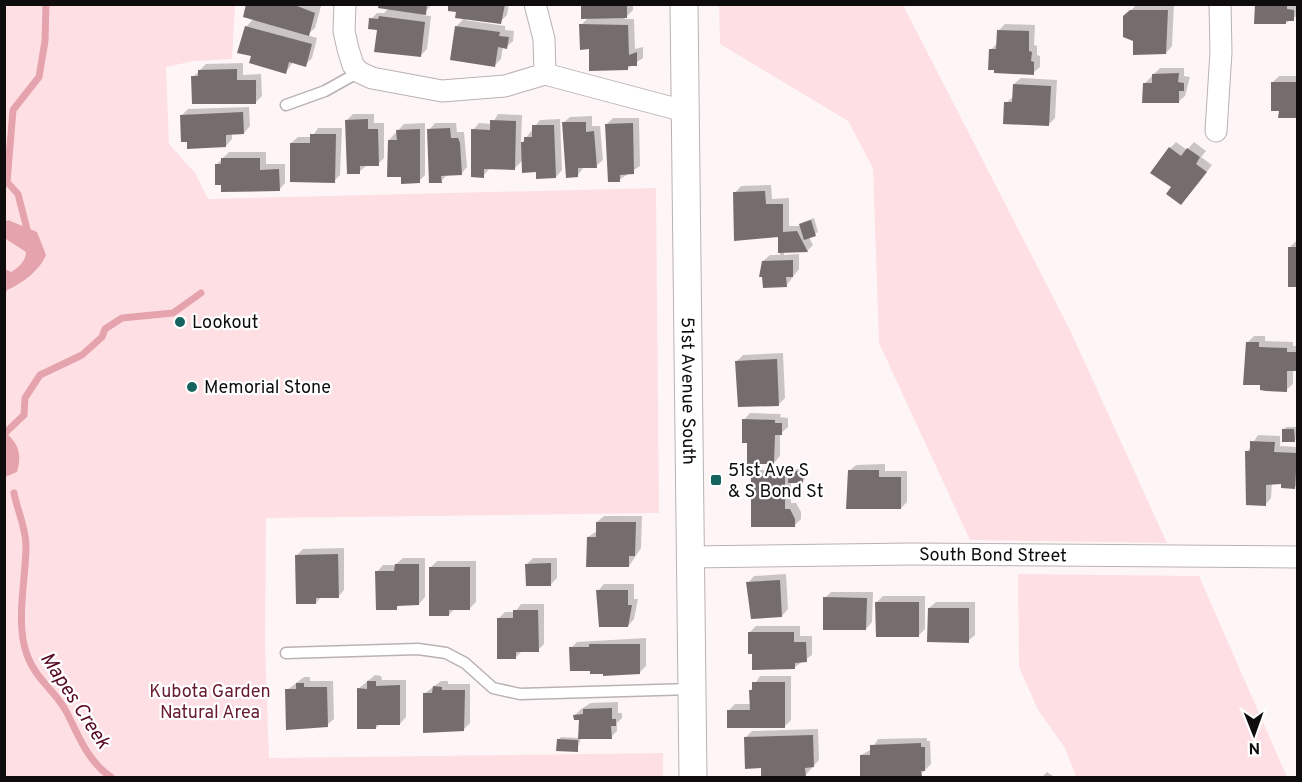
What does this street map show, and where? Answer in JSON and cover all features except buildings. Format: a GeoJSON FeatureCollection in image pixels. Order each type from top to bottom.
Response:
{"type":"FeatureCollection","features":[{"type":"Feature","properties":{"kind":"street"},"geometry":{"type":"LineString","coordinates":[[345,4],[344,31],[353,65],[359,72],[390,83],[442,91],[505,86],[545,74],[684,111]]}},
{"type":"Feature","properties":{"kind":"street"},"geometry":{"type":"LineString","coordinates":[[535,4],[544,39],[545,74]]}},
{"type":"Feature","properties":{"kind":"street","name":"51st Avenue South"},"geometry":{"type":"LineString","coordinates":[[684,4],[693,777]]}},
{"type":"Feature","properties":{"kind":"street"},"geometry":{"type":"LineString","coordinates":[[1216,130],[1221,52],[1220,4]]}},
{"type":"Feature","properties":{"kind":"street","name":"South Bond Street"},"geometry":{"type":"LineString","coordinates":[[690,557],[920,554],[1298,557]]}},
{"type":"Feature","properties":{"kind":"lane"},"geometry":{"type":"LineString","coordinates":[[286,105],[325,91],[359,72]]}},
{"type":"Feature","properties":{"kind":"lane"},"geometry":{"type":"LineString","coordinates":[[286,653],[418,649],[446,653],[465,663],[493,688],[520,694],[692,688]]}},
{"type":"Feature","properties":{"kind":"green space","name":"Kubota Garden Natural Area"},"geometry":{"type":"Polygon","coordinates":[[[5,5],[235,5],[232,59],[194,61],[166,67],[169,144],[195,173],[208,199],[656,188],[659,513],[266,518],[265,644],[269,758],[663,753],[663,777],[5,778],[5,5]]]}},
{"type":"Feature","properties":{"kind":"green space"},"geometry":{"type":"Polygon","coordinates":[[[719,5],[903,5],[1070,330],[1167,543],[970,540],[879,343],[873,168],[848,121],[720,44],[719,5]]]}},
{"type":"Feature","properties":{"kind":"green space"},"geometry":{"type":"Polygon","coordinates":[[[1018,574],[1199,576],[1287,777],[1076,777],[1065,748],[1038,710],[1019,667],[1018,574]]]}},
{"type":"Feature","properties":{"kind":"shaded area"},"geometry":{"type":"Polygon","coordinates":[[[8,220],[37,232],[46,255],[35,271],[7,290],[5,295],[5,269],[11,272],[26,255],[26,252],[6,239],[5,222],[8,220]]]}},
{"type":"Feature","properties":{"kind":"shaded area"},"geometry":{"type":"Polygon","coordinates":[[[5,432],[16,445],[19,460],[17,472],[5,477],[5,432]]]}},
{"type":"Feature","properties":{"kind":"waterway","name":"Mapes Creek"},"geometry":{"type":"LineString","coordinates":[[28,233],[18,194],[7,182],[13,110],[39,77],[45,41],[46,4]]}},
{"type":"Feature","properties":{"kind":"waterway"},"geometry":{"type":"LineString","coordinates":[[4,434],[24,415],[25,398],[40,375],[82,355],[102,337],[105,329],[122,318],[173,313],[201,293]]}},
{"type":"Feature","properties":{"kind":"waterway","name":"Mapes Creek"},"geometry":{"type":"LineString","coordinates":[[14,493],[26,539],[21,615],[27,655],[35,671],[66,711],[90,756],[112,778]]}},
{"type":"Feature","properties":{"kind":"place","name":"Lookout"},"geometry":{"type":"Point","coordinates":[180,322]}},
{"type":"Feature","properties":{"kind":"place","name":"Memorial Stone"},"geometry":{"type":"Point","coordinates":[192,387]}},
{"type":"Feature","properties":{"kind":"place","name":"51st Ave S & S Bond St"},"geometry":{"type":"Point","coordinates":[716,480]}}]}
